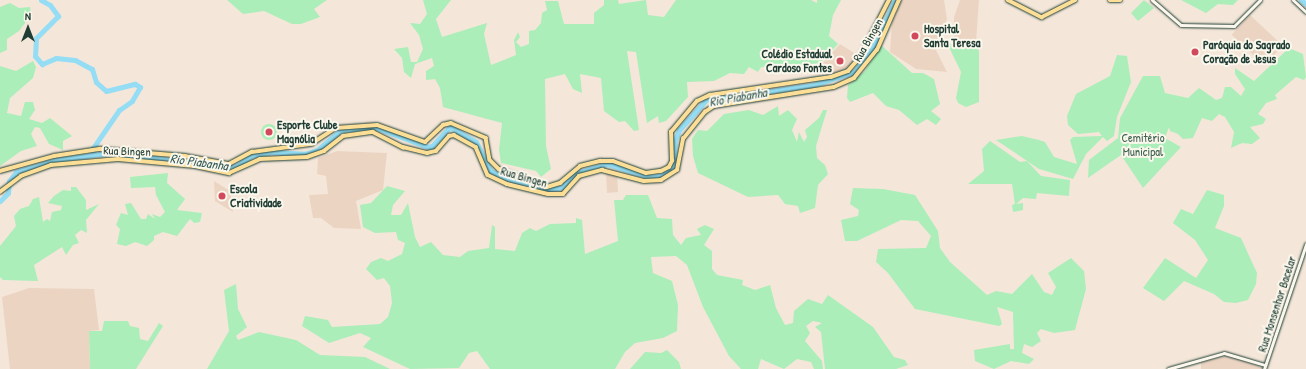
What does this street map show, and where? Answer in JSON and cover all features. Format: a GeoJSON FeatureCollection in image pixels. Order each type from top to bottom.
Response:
{"type":"FeatureCollection","features":[{"type":"Feature","properties":{"kind":"main road","name":"Rua Bingen"},"geometry":{"type":"LineString","coordinates":[[0,171],[90,150],[136,151],[229,164],[252,152],[311,144],[336,128],[377,125],[425,142],[443,125],[451,123],[486,138],[490,160],[506,172],[551,187],[583,165],[609,160],[642,172],[657,172],[669,167],[672,156],[671,132],[703,97],[831,77],[853,67],[889,0]]}},
{"type":"Feature","properties":{"kind":"main road","name":"Rua Bingen"},"geometry":{"type":"LineString","coordinates":[[0,192],[13,181],[51,165],[111,158],[136,160],[229,174],[260,159],[307,158],[324,151],[343,136],[373,132],[403,146],[427,152],[436,151],[447,137],[454,135],[476,147],[488,176],[497,180],[556,195],[567,190],[580,176],[599,170],[613,171],[644,181],[667,178],[680,164],[683,139],[705,112],[714,106],[834,87],[854,78],[867,65],[882,40],[899,0]]}},
{"type":"Feature","properties":{"kind":"main road"},"geometry":{"type":"LineString","coordinates":[[1008,0],[1042,17],[1075,0]]}},
{"type":"Feature","properties":{"kind":"main road"},"geometry":{"type":"LineString","coordinates":[[1110,0],[1120,0]]}},
{"type":"Feature","properties":{"kind":"main road"},"geometry":{"type":"LineString","coordinates":[[1152,0],[1181,25],[1234,26],[1260,0]]}},
{"type":"Feature","properties":{"kind":"main road"},"geometry":{"type":"LineString","coordinates":[[1293,0],[1306,12]]}},
{"type":"Feature","properties":{"kind":"main road"},"geometry":{"type":"LineString","coordinates":[[136,151],[136,160]]}},
{"type":"Feature","properties":{"kind":"main road"},"geometry":{"type":"LineString","coordinates":[[672,156],[680,154]]}},
{"type":"Feature","properties":{"kind":"main road"},"geometry":{"type":"LineString","coordinates":[[481,161],[490,160]]}},
{"type":"Feature","properties":{"kind":"main road","name":"Rua Monsenhor Bacelar"},"geometry":{"type":"LineString","coordinates":[[1265,367],[1306,244]]}},
{"type":"Feature","properties":{"kind":"main road"},"geometry":{"type":"LineString","coordinates":[[1168,369],[1224,353],[1265,367]]}},
{"type":"Feature","properties":{"kind":"shaded area","name":"Hospital Santa Teresa"},"geometry":{"type":"Polygon","coordinates":[[[902,0],[944,0],[947,19],[934,46],[947,72],[916,69],[890,52],[892,22],[902,0]]]}},
{"type":"Feature","properties":{"kind":"shaded area"},"geometry":{"type":"Polygon","coordinates":[[[960,0],[979,0],[976,42],[954,40],[954,17],[960,0]]]}},
{"type":"Feature","properties":{"kind":"shaded area"},"geometry":{"type":"Polygon","coordinates":[[[1250,15],[1283,46],[1264,65],[1232,35],[1250,15]]]}},
{"type":"Feature","properties":{"kind":"shaded area","name":"Colédio Estadual Cardoso Fontes"},"geometry":{"type":"Polygon","coordinates":[[[840,44],[859,56],[852,66],[831,75],[821,65],[840,44]]]}},
{"type":"Feature","properties":{"kind":"shaded area"},"geometry":{"type":"Polygon","coordinates":[[[337,151],[387,153],[383,190],[356,201],[361,229],[334,228],[321,218],[313,218],[309,195],[328,194],[326,176],[317,174],[318,158],[337,151]]]}},
{"type":"Feature","properties":{"kind":"shaded area"},"geometry":{"type":"Polygon","coordinates":[[[606,172],[617,174],[618,192],[607,193],[606,172]]]}},
{"type":"Feature","properties":{"kind":"shaded area","name":"Escola Criatividade"},"geometry":{"type":"Polygon","coordinates":[[[214,181],[230,191],[233,212],[215,201],[214,181]]]}},
{"type":"Feature","properties":{"kind":"shaded area"},"geometry":{"type":"Polygon","coordinates":[[[29,288],[94,289],[99,330],[89,331],[90,369],[10,369],[2,297],[29,288]]]}},
{"type":"Feature","properties":{"kind":"shaded area"},"geometry":{"type":"Polygon","coordinates":[[[1229,355],[1263,368],[1201,369],[1201,362],[1229,355]]]}},
{"type":"Feature","properties":{"kind":"green space"},"geometry":{"type":"Polygon","coordinates":[[[227,0],[327,0],[314,9],[320,17],[301,24],[292,24],[264,11],[243,14],[227,0]]]}},
{"type":"Feature","properties":{"kind":"green space"},"geometry":{"type":"Polygon","coordinates":[[[423,0],[451,0],[436,19],[442,37],[487,23],[484,34],[491,65],[516,55],[514,40],[518,32],[520,37],[516,42],[521,47],[529,44],[529,31],[535,30],[541,23],[542,13],[547,10],[545,1],[558,1],[564,24],[594,24],[594,13],[604,5],[604,0],[618,0],[619,4],[646,0],[648,15],[664,17],[676,0],[811,0],[817,3],[817,0],[841,0],[833,15],[829,36],[838,44],[820,63],[765,70],[765,67],[761,67],[758,72],[749,67],[744,74],[730,73],[714,81],[687,82],[688,97],[666,121],[659,123],[658,116],[647,123],[636,52],[627,51],[639,130],[634,131],[625,121],[619,122],[604,111],[601,78],[580,74],[582,93],[573,89],[565,74],[545,79],[546,146],[551,169],[541,177],[536,171],[501,163],[499,150],[502,123],[443,107],[440,88],[435,79],[426,80],[426,71],[434,66],[432,58],[415,64],[411,78],[404,72],[402,58],[394,49],[408,47],[411,62],[417,62],[423,49],[419,35],[410,23],[420,24],[427,14],[423,0]]]}},
{"type":"Feature","properties":{"kind":"green space"},"geometry":{"type":"Polygon","coordinates":[[[1144,0],[1154,8],[1138,21],[1131,13],[1144,0]]]}},
{"type":"Feature","properties":{"kind":"green space"},"geometry":{"type":"Polygon","coordinates":[[[1181,0],[1238,0],[1233,5],[1218,4],[1206,13],[1181,0]]]}},
{"type":"Feature","properties":{"kind":"green space"},"geometry":{"type":"Polygon","coordinates":[[[10,3],[19,8],[30,7],[31,15],[19,31],[7,39],[7,50],[0,53],[0,7],[10,3]]]}},
{"type":"Feature","properties":{"kind":"green space"},"geometry":{"type":"Polygon","coordinates":[[[955,42],[976,45],[979,51],[979,102],[966,107],[958,103],[956,98],[961,72],[948,45],[955,42]]]}},
{"type":"Feature","properties":{"kind":"green space"},"geometry":{"type":"Polygon","coordinates":[[[881,45],[912,73],[923,73],[934,79],[940,104],[931,111],[941,119],[936,125],[927,119],[917,125],[899,110],[886,106],[873,93],[850,102],[847,98],[848,85],[865,71],[881,45]]]}},
{"type":"Feature","properties":{"kind":"green space","name":"Cemitério Municipal"},"geometry":{"type":"Polygon","coordinates":[[[1289,48],[1303,54],[1306,77],[1304,80],[1296,77],[1275,95],[1277,99],[1266,103],[1258,114],[1266,119],[1263,124],[1250,127],[1260,138],[1252,144],[1242,143],[1231,148],[1234,132],[1225,117],[1219,114],[1212,121],[1202,118],[1193,138],[1183,139],[1178,134],[1170,131],[1169,127],[1165,138],[1181,147],[1143,188],[1121,155],[1088,178],[1089,160],[1118,138],[1120,118],[1143,76],[1160,76],[1165,93],[1188,98],[1199,88],[1216,100],[1222,98],[1225,87],[1231,87],[1241,96],[1245,89],[1235,74],[1235,68],[1254,81],[1289,48]]]}},
{"type":"Feature","properties":{"kind":"green space"},"geometry":{"type":"Polygon","coordinates":[[[1117,55],[1127,56],[1131,82],[1117,117],[1114,136],[1107,141],[1103,137],[1086,154],[1073,179],[1039,169],[996,140],[1022,136],[1039,140],[1045,142],[1054,157],[1077,164],[1070,140],[1073,137],[1102,136],[1099,132],[1078,134],[1068,125],[1067,116],[1076,94],[1110,76],[1117,55]]]}},
{"type":"Feature","properties":{"kind":"green space"},"geometry":{"type":"Polygon","coordinates":[[[33,61],[36,67],[33,78],[10,98],[7,113],[21,116],[25,102],[33,102],[35,110],[29,119],[42,123],[50,118],[72,136],[63,141],[63,150],[49,144],[40,128],[35,127],[31,134],[37,146],[21,151],[0,166],[0,66],[16,71],[33,61]]]}},
{"type":"Feature","properties":{"kind":"green space"},"geometry":{"type":"Polygon","coordinates":[[[778,106],[779,116],[788,110],[797,119],[792,130],[797,142],[799,132],[804,142],[807,137],[805,130],[819,118],[823,110],[827,110],[816,146],[817,158],[825,165],[828,174],[818,185],[815,208],[800,213],[798,206],[785,204],[778,195],[748,197],[698,173],[693,156],[692,139],[698,130],[707,131],[724,114],[749,110],[763,115],[778,106]]]}},
{"type":"Feature","properties":{"kind":"green space","name":"Esporte Clube Magnólia"},"geometry":{"type":"Polygon","coordinates":[[[269,124],[275,126],[277,132],[275,138],[269,140],[263,138],[261,132],[263,126],[269,124]]]}},
{"type":"Feature","properties":{"kind":"green space"},"geometry":{"type":"Polygon","coordinates":[[[990,141],[1020,162],[1027,161],[1041,176],[1070,180],[1069,196],[1037,193],[1036,199],[1023,198],[1016,204],[1023,203],[1023,210],[1013,212],[1012,205],[1015,204],[1012,184],[968,184],[984,171],[982,149],[990,141]]]}},
{"type":"Feature","properties":{"kind":"green space"},"geometry":{"type":"Polygon","coordinates":[[[168,173],[167,183],[185,199],[177,210],[202,213],[200,222],[194,223],[190,219],[177,236],[163,232],[154,236],[154,240],[147,246],[135,242],[126,246],[117,244],[120,229],[116,225],[121,213],[128,215],[125,204],[131,203],[141,219],[146,219],[148,214],[155,219],[152,214],[160,217],[165,212],[156,195],[155,187],[131,188],[130,177],[168,173]]]}},
{"type":"Feature","properties":{"kind":"green space"},"geometry":{"type":"Polygon","coordinates":[[[387,186],[405,191],[393,205],[391,215],[401,215],[408,203],[415,237],[420,247],[431,242],[443,255],[460,257],[468,251],[489,248],[492,225],[495,227],[495,249],[515,251],[522,233],[530,228],[536,231],[550,224],[576,223],[576,218],[582,220],[585,254],[618,241],[614,200],[623,200],[626,195],[648,195],[657,218],[672,219],[673,235],[681,245],[686,238],[701,235],[697,229],[705,225],[714,229],[704,245],[712,251],[712,269],[717,275],[743,280],[742,285],[755,290],[770,285],[776,308],[785,325],[793,323],[794,311],[808,299],[822,304],[828,295],[873,327],[894,357],[905,360],[908,365],[896,369],[825,369],[821,332],[815,327],[822,323],[813,321],[806,326],[810,333],[805,341],[822,361],[823,369],[814,369],[811,362],[797,359],[784,369],[761,359],[758,369],[741,369],[729,356],[703,307],[687,265],[676,256],[651,257],[653,273],[672,281],[678,305],[677,331],[663,338],[635,343],[625,352],[615,369],[490,369],[477,351],[469,353],[459,368],[410,369],[363,347],[371,338],[360,333],[329,343],[302,326],[305,316],[328,320],[332,327],[380,324],[388,317],[392,303],[390,286],[384,278],[377,280],[366,269],[371,262],[381,258],[388,261],[402,254],[405,243],[398,240],[396,232],[375,233],[363,227],[360,205],[371,203],[387,186]]]}},
{"type":"Feature","properties":{"kind":"green space"},"geometry":{"type":"Polygon","coordinates":[[[71,187],[76,187],[86,200],[86,210],[99,204],[86,220],[87,233],[81,230],[75,235],[79,243],[73,245],[66,255],[62,247],[34,265],[38,281],[3,280],[0,277],[0,246],[16,226],[14,216],[20,209],[29,206],[33,199],[39,197],[43,222],[47,219],[50,221],[52,212],[61,210],[62,206],[48,203],[54,196],[63,190],[71,191],[71,187]]]}},
{"type":"Feature","properties":{"kind":"green space"},"geometry":{"type":"Polygon","coordinates":[[[853,188],[883,189],[915,195],[938,231],[940,248],[950,262],[987,295],[996,291],[1012,294],[1032,274],[1044,292],[1052,295],[1056,287],[1048,273],[1071,258],[1084,271],[1086,289],[1075,330],[1054,333],[1041,329],[1037,333],[1041,341],[1032,347],[1024,344],[1022,353],[1034,359],[1029,364],[1011,361],[994,369],[975,361],[974,350],[1010,344],[1010,349],[1014,349],[1013,312],[997,307],[1002,324],[999,326],[915,309],[888,273],[876,262],[878,249],[926,248],[931,236],[918,221],[901,220],[857,241],[845,241],[841,220],[858,216],[859,210],[850,204],[853,188]]]}},
{"type":"Feature","properties":{"kind":"green space"},"geometry":{"type":"Polygon","coordinates":[[[1207,190],[1224,195],[1224,206],[1215,228],[1241,238],[1257,273],[1256,284],[1248,300],[1236,303],[1224,302],[1214,294],[1184,281],[1164,301],[1143,288],[1165,258],[1196,278],[1208,260],[1195,240],[1173,223],[1181,209],[1193,214],[1207,190]]]}},
{"type":"Feature","properties":{"kind":"green space"},"geometry":{"type":"Polygon","coordinates":[[[236,284],[238,309],[247,327],[236,336],[238,340],[259,332],[296,340],[320,355],[365,357],[390,369],[207,369],[229,331],[224,290],[236,284]]]}},
{"type":"Feature","properties":{"kind":"green space"},"geometry":{"type":"Polygon","coordinates":[[[104,321],[128,321],[130,326],[139,328],[140,339],[148,341],[159,323],[163,326],[136,369],[90,369],[89,331],[102,331],[104,321]]]}},
{"type":"Feature","properties":{"kind":"green space"},"geometry":{"type":"Polygon","coordinates":[[[667,350],[679,362],[681,369],[630,369],[645,352],[661,353],[667,350]]]}},
{"type":"Feature","properties":{"kind":"waterway","name":"Rio Piabanha"},"geometry":{"type":"LineString","coordinates":[[41,0],[50,5],[58,16],[36,38],[35,56],[42,64],[56,58],[75,60],[92,69],[96,82],[106,91],[135,84],[140,87],[132,101],[119,110],[93,148],[93,153]]}},
{"type":"Feature","properties":{"kind":"waterway","name":"Rio Piabanha"},"geometry":{"type":"LineString","coordinates":[[0,201],[8,193],[9,181],[16,172],[56,160],[108,153],[234,167],[253,155],[271,152],[305,154],[317,150],[341,130],[374,127],[428,147],[432,146],[450,127],[476,142],[491,171],[507,179],[548,190],[562,187],[576,173],[608,164],[649,177],[660,176],[670,171],[674,163],[675,140],[679,130],[706,100],[813,85],[854,72],[872,49],[895,0]]}},
{"type":"Feature","properties":{"kind":"waterway"},"geometry":{"type":"LineString","coordinates":[[1301,0],[1306,4]]}},
{"type":"Feature","properties":{"kind":"place","name":"Hospital Santa Teresa"},"geometry":{"type":"Point","coordinates":[915,36]}},
{"type":"Feature","properties":{"kind":"place","name":"Paróquia do Sagrado Coração de Jesus"},"geometry":{"type":"Point","coordinates":[1195,52]}},
{"type":"Feature","properties":{"kind":"place","name":"Colédio Estadual Cardoso Fontes"},"geometry":{"type":"Point","coordinates":[840,61]}},
{"type":"Feature","properties":{"kind":"place","name":"Esporte Clube Magnólia"},"geometry":{"type":"Point","coordinates":[269,132]}},
{"type":"Feature","properties":{"kind":"place","name":"Escola Criatividade"},"geometry":{"type":"Point","coordinates":[222,196]}}]}
